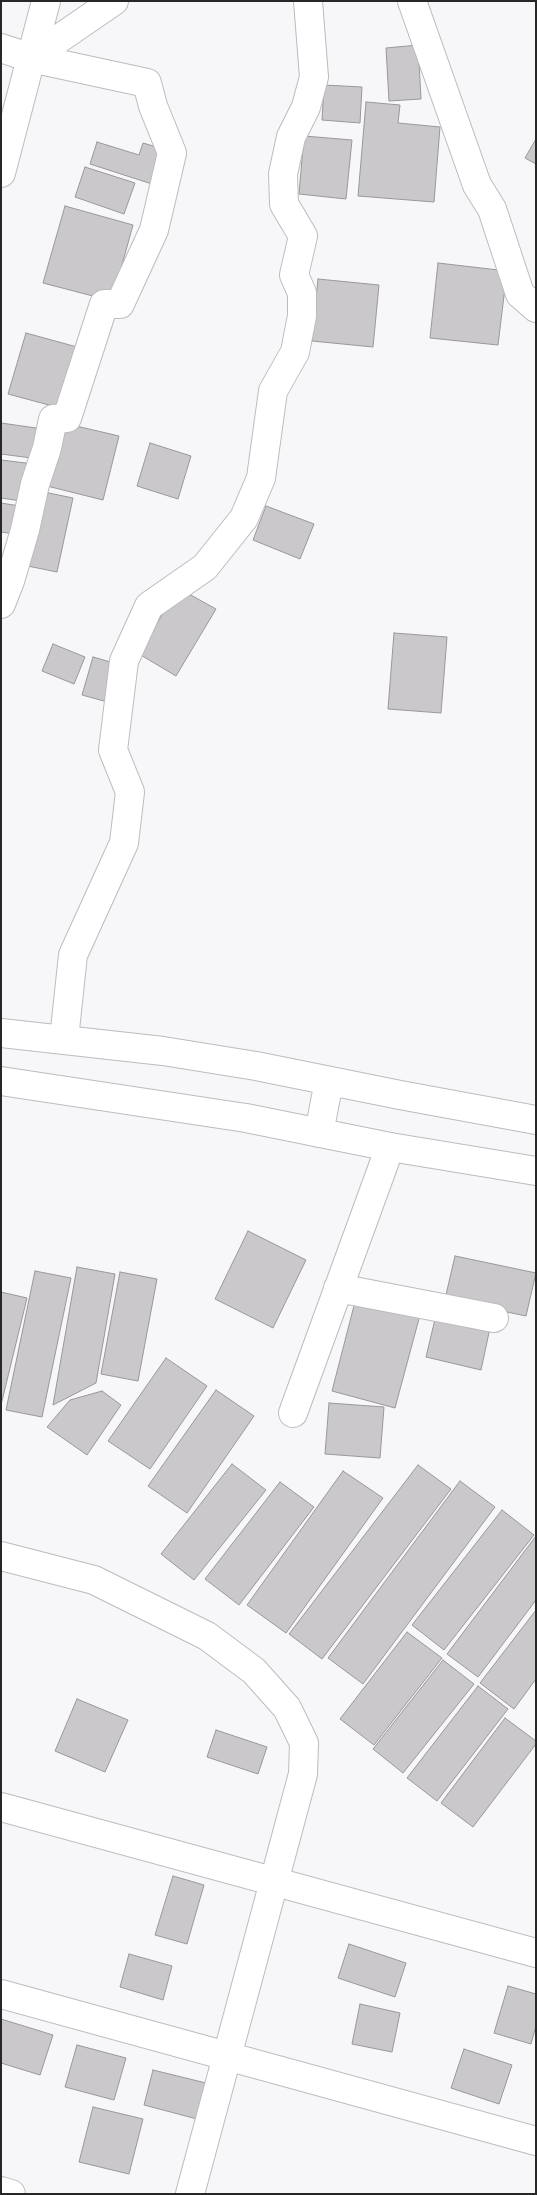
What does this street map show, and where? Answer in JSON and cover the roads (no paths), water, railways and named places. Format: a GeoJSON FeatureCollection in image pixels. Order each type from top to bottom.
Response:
{"type":"FeatureCollection","features":[{"type":"Feature","properties":{"kind":"street"},"geometry":{"type":"LineString","coordinates":[[1,173],[46,1]]}},
{"type":"Feature","properties":{"kind":"street"},"geometry":{"type":"LineString","coordinates":[[31,58],[114,1]]}},
{"type":"Feature","properties":{"kind":"street"},"geometry":{"type":"LineString","coordinates":[[64,1039],[73,955],[124,843],[130,792],[113,750],[124,661],[149,606],[204,567],[244,518],[261,478],[273,391],[295,352],[302,316],[302,293],[294,274],[303,236],[284,204],[282,174],[292,137],[306,107],[314,77],[308,1]]}},
{"type":"Feature","properties":{"kind":"street"},"geometry":{"type":"LineString","coordinates":[[412,1],[477,185],[492,209],[530,300]]}},
{"type":"Feature","properties":{"kind":"street"},"geometry":{"type":"LineString","coordinates":[[1,48],[31,58],[147,83],[153,106],[172,153],[154,230],[120,304],[104,304],[67,418],[54,419],[47,448],[34,484],[22,539],[1,604]]}},
{"type":"Feature","properties":{"kind":"street"},"geometry":{"type":"LineString","coordinates":[[1,1033],[163,1051],[536,1120]]}},
{"type":"Feature","properties":{"kind":"street"},"geometry":{"type":"LineString","coordinates":[[1,1081],[246,1118],[390,1147],[536,1171]]}},
{"type":"Feature","properties":{"kind":"street"},"geometry":{"type":"LineString","coordinates":[[319,1133],[329,1081]]}},
{"type":"Feature","properties":{"kind":"street"},"geometry":{"type":"LineString","coordinates":[[293,1413],[390,1147]]}},
{"type":"Feature","properties":{"kind":"street"},"geometry":{"type":"LineString","coordinates":[[338,1288],[494,1318]]}},
{"type":"Feature","properties":{"kind":"street"},"geometry":{"type":"LineString","coordinates":[[1,1556],[94,1580],[207,1636],[254,1671],[287,1708],[304,1743],[303,1774],[190,2194]]}},
{"type":"Feature","properties":{"kind":"street"},"geometry":{"type":"LineString","coordinates":[[1,1808],[536,1952]]}},
{"type":"Feature","properties":{"kind":"street"},"geometry":{"type":"LineString","coordinates":[[1,1994],[536,2141]]}},
{"type":"Feature","properties":{"kind":"street"},"geometry":{"type":"LineString","coordinates":[[1,2191],[11,2194]]}}]}
